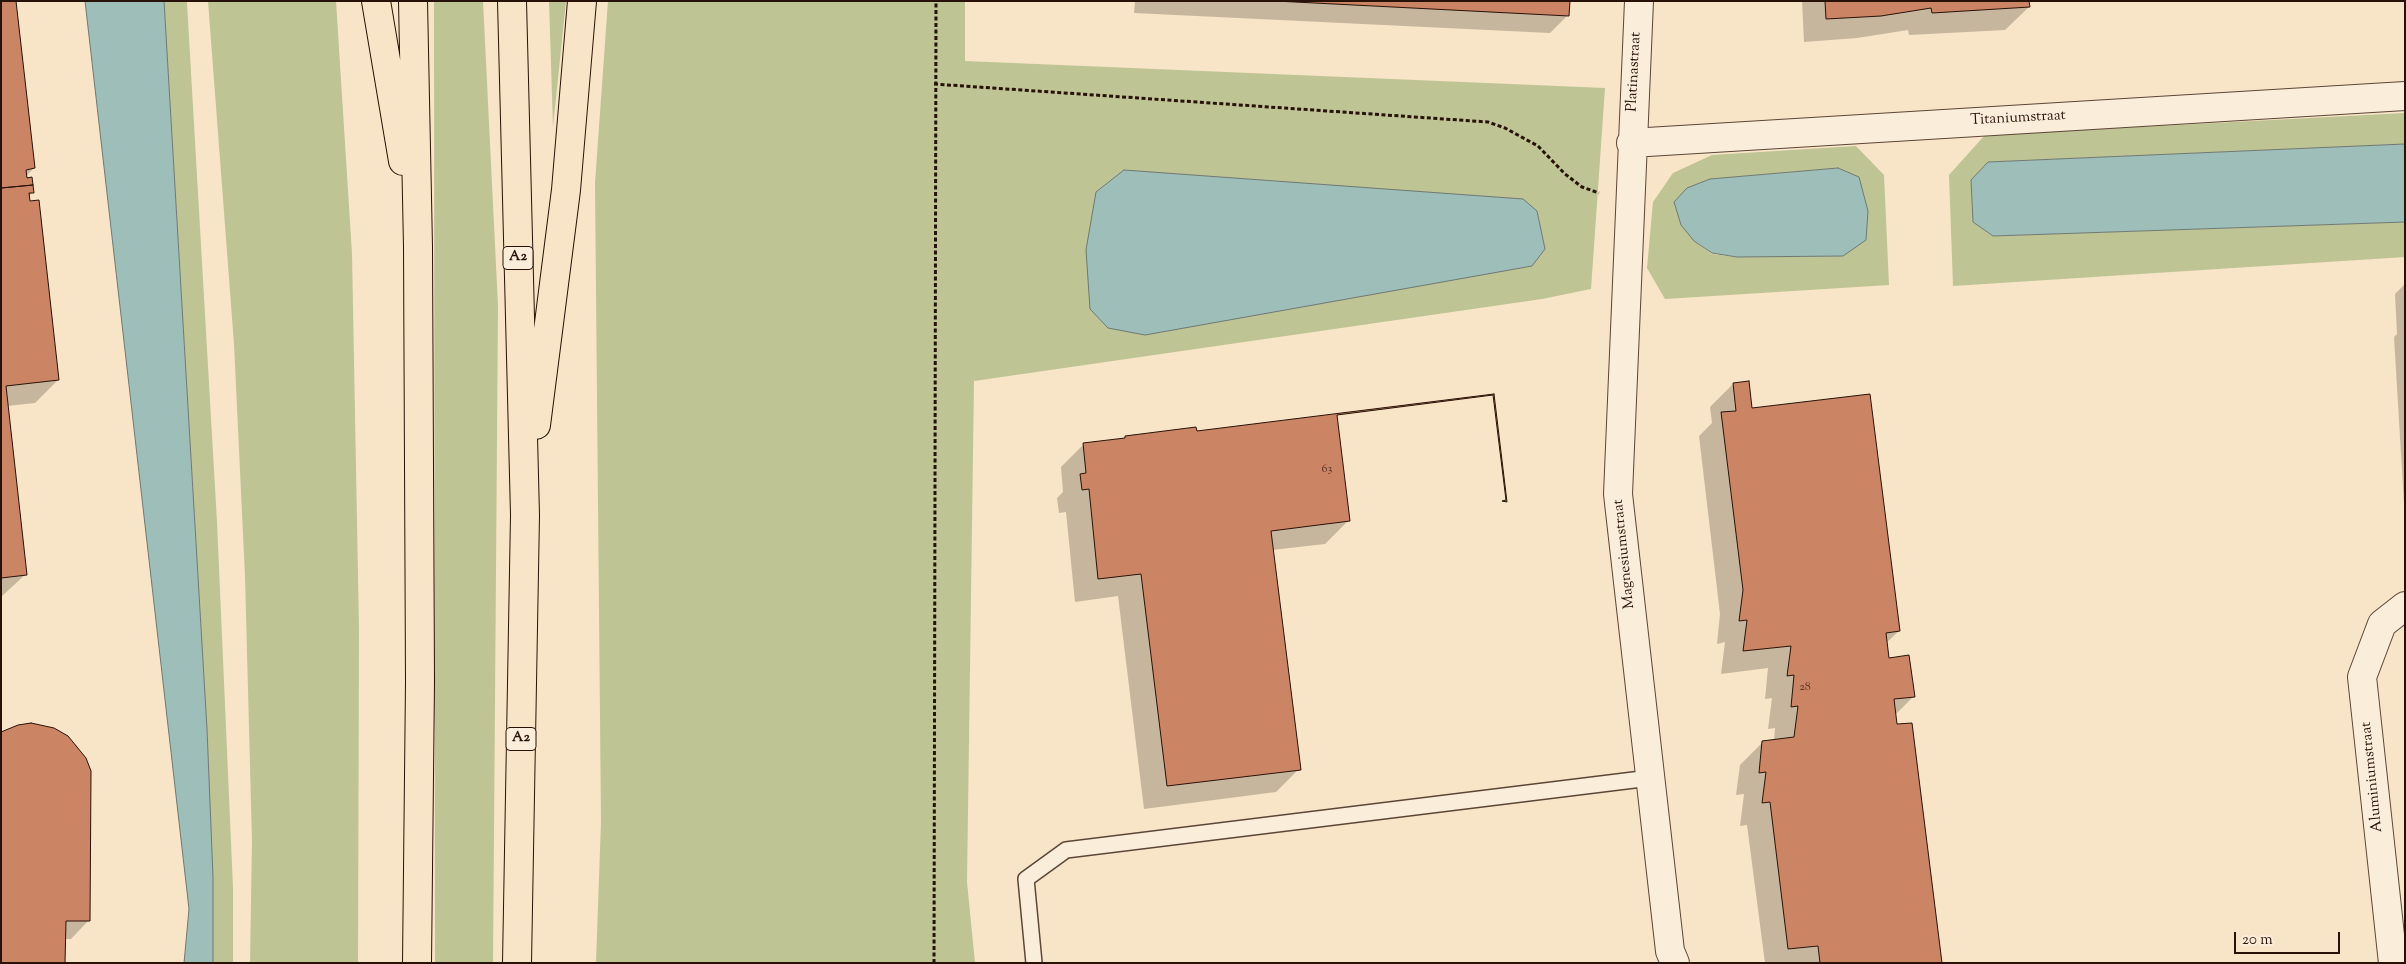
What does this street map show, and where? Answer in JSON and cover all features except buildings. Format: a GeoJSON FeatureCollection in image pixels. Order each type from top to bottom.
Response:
{"type":"FeatureCollection","features":[{"type":"Feature","properties":{"kind":"highway"},"geometry":{"type":"LineString","coordinates":[[376,1],[418,247]]}},
{"type":"Feature","properties":{"kind":"highway"},"geometry":{"type":"LineString","coordinates":[[413,1],[418,247],[420,682],[417,963]]}},
{"type":"Feature","properties":{"kind":"highway","name":"A2"},"geometry":{"type":"LineString","coordinates":[[512,1],[525,515],[517,963]]}},
{"type":"Feature","properties":{"kind":"highway","name":"A2"},"geometry":{"type":"LineString","coordinates":[[525,515],[566,190],[582,1]]}},
{"type":"Feature","properties":{"kind":"street","name":"Platinastraat"},"geometry":{"type":"LineString","coordinates":[[1632,143],[1639,1]]}},
{"type":"Feature","properties":{"kind":"street","name":"Titaniumstraat"},"geometry":{"type":"LineString","coordinates":[[1632,143],[2405,96]]}},
{"type":"Feature","properties":{"kind":"street","name":"Magnesiumstraat"},"geometry":{"type":"LineString","coordinates":[[1632,143],[1618,494],[1670,951],[1675,963]]}},
{"type":"Feature","properties":{"kind":"street","name":"Aluminiumstraat"},"geometry":{"type":"LineString","coordinates":[[2393,963],[2362,677],[2382,624],[2405,606]]}},
{"type":"Feature","properties":{"kind":"lane"},"geometry":{"type":"LineString","coordinates":[[1034,963],[1026,880],[1066,850],[1650,778]]}},
{"type":"Feature","properties":{"kind":"path"},"geometry":{"type":"LineString","coordinates":[[934,963],[934,84],[936,1]]}},
{"type":"Feature","properties":{"kind":"path"},"geometry":{"type":"LineString","coordinates":[[934,84],[1488,122],[1505,128],[1538,146],[1552,163],[1582,187],[1606,195],[1629,197]]}},
{"type":"Feature","properties":{"kind":"green space"},"geometry":{"type":"Polygon","coordinates":[[[164,1],[187,1],[217,522],[233,888],[233,963],[211,963],[207,729],[164,1]]]}},
{"type":"Feature","properties":{"kind":"green space"},"geometry":{"type":"Polygon","coordinates":[[[208,1],[336,1],[352,254],[359,629],[358,963],[250,963],[252,841],[245,576],[234,344],[208,1]]]}},
{"type":"Feature","properties":{"kind":"green space"},"geometry":{"type":"Polygon","coordinates":[[[434,1],[483,1],[498,306],[493,963],[435,963],[434,1]]]}},
{"type":"Feature","properties":{"kind":"green space"},"geometry":{"type":"Polygon","coordinates":[[[549,1],[566,1],[553,127],[549,1]]]}},
{"type":"Feature","properties":{"kind":"green space"},"geometry":{"type":"Polygon","coordinates":[[[608,1],[965,1],[965,61],[1605,88],[1591,289],[1542,299],[974,381],[967,882],[975,963],[596,963],[601,822],[595,183],[608,1]]]}},
{"type":"Feature","properties":{"kind":"green space"},"geometry":{"type":"Polygon","coordinates":[[[2405,113],[2405,144],[1989,162],[1971,180],[1973,222],[1993,236],[2405,222],[2405,257],[1953,286],[1949,175],[1985,135],[2405,113]]]}},
{"type":"Feature","properties":{"kind":"green space"},"geometry":{"type":"Polygon","coordinates":[[[1856,146],[1884,175],[1889,285],[1665,299],[1647,268],[1653,202],[1673,173],[1712,155],[1856,146]],[[1838,168],[1710,179],[1694,241],[1712,254],[1737,257],[1859,177],[1838,168]]]}},
{"type":"Feature","properties":{"kind":"water"},"geometry":{"type":"Polygon","coordinates":[[[85,1],[164,1],[207,729],[213,877],[213,963],[184,963],[189,909],[85,1]]]}},
{"type":"Feature","properties":{"kind":"water"},"geometry":{"type":"Polygon","coordinates":[[[2405,144],[2405,222],[1993,236],[1973,222],[1971,180],[1988,162],[2405,144]]]}},
{"type":"Feature","properties":{"kind":"water"},"geometry":{"type":"Polygon","coordinates":[[[1838,168],[1859,177],[1868,211],[1866,240],[1843,256],[1737,257],[1712,253],[1694,241],[1681,225],[1674,202],[1687,188],[1710,179],[1838,168]]]}},
{"type":"Feature","properties":{"kind":"water"},"geometry":{"type":"Polygon","coordinates":[[[1124,170],[1523,199],[1537,211],[1545,249],[1532,266],[1145,335],[1108,328],[1090,309],[1086,250],[1096,192],[1124,170]]]}}]}
